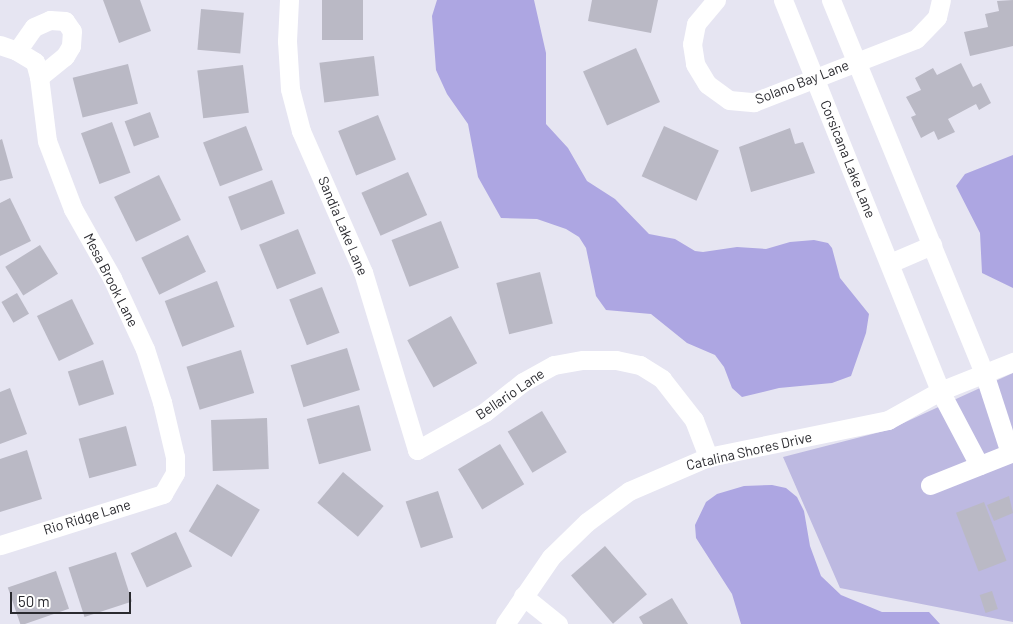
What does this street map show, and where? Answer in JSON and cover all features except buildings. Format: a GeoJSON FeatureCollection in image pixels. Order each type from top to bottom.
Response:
{"type":"FeatureCollection","features":[{"type":"Feature","properties":{"kind":"street","name":"Sandia Lake Lane"},"geometry":{"type":"LineString","coordinates":[[289,0],[287,41],[290,89],[301,132],[363,272],[417,450]]}},
{"type":"Feature","properties":{"kind":"street","name":"Solano Bay Lane"},"geometry":{"type":"LineString","coordinates":[[716,0],[696,24],[692,44],[695,64],[707,84],[729,100],[754,102],[916,38],[937,17],[941,0]]}},
{"type":"Feature","properties":{"kind":"street","name":"Corsicana Lake Lane"},"geometry":{"type":"LineString","coordinates":[[783,0],[940,391],[979,466]]}},
{"type":"Feature","properties":{"kind":"street"},"geometry":{"type":"LineString","coordinates":[[831,0],[984,373],[1012,452],[930,485]]}},
{"type":"Feature","properties":{"kind":"street"},"geometry":{"type":"LineString","coordinates":[[50,20],[65,21],[72,31],[71,46],[65,56],[37,70],[9,48],[34,27],[50,20]]}},
{"type":"Feature","properties":{"kind":"street","name":"Mesa Brook Lane"},"geometry":{"type":"LineString","coordinates":[[37,70],[47,141],[59,177],[145,349],[162,402],[175,457],[170,484]]}},
{"type":"Feature","properties":{"kind":"street"},"geometry":{"type":"LineString","coordinates":[[890,263],[932,246]]}},
{"type":"Feature","properties":{"kind":"street","name":"Bellario Lane"},"geometry":{"type":"LineString","coordinates":[[417,450],[485,412],[523,382],[554,365],[583,360],[616,360],[640,365],[662,379],[694,420],[708,457]]}},
{"type":"Feature","properties":{"kind":"street","name":"Catalina Shores Drive"},"geometry":{"type":"LineString","coordinates":[[505,624],[552,557],[587,522],[629,491],[708,457],[888,420],[940,391],[1013,362]]}},
{"type":"Feature","properties":{"kind":"street","name":"Rio Ridge Lane"},"geometry":{"type":"LineString","coordinates":[[0,545],[163,494],[170,484]]}},
{"type":"Feature","properties":{"kind":"street"},"geometry":{"type":"LineString","coordinates":[[523,596],[558,624]]}},
{"type":"Feature","properties":{"kind":"shaded area"},"geometry":{"type":"Polygon","coordinates":[[[437,0],[534,0],[546,53],[546,124],[568,148],[587,181],[615,199],[649,234],[675,239],[695,251],[703,252],[737,247],[766,249],[790,242],[814,240],[828,243],[832,248],[840,278],[869,314],[866,333],[851,376],[832,383],[779,388],[742,397],[732,388],[724,367],[715,355],[687,343],[651,314],[606,310],[596,296],[586,248],[579,237],[566,229],[537,219],[501,218],[478,177],[468,124],[447,94],[436,70],[432,16],[437,0]]]}},
{"type":"Feature","properties":{"kind":"shaded area"},"geometry":{"type":"Polygon","coordinates":[[[1013,155],[1013,288],[982,273],[980,233],[956,186],[965,174],[1013,155]]]}},
{"type":"Feature","properties":{"kind":"shaded area"},"geometry":{"type":"Polygon","coordinates":[[[1013,373],[1013,622],[840,588],[783,457],[888,430],[1013,373]]]}},
{"type":"Feature","properties":{"kind":"shaded area"},"geometry":{"type":"Polygon","coordinates":[[[772,485],[786,488],[797,497],[804,511],[810,546],[821,576],[841,595],[882,612],[929,612],[940,624],[741,624],[732,594],[696,538],[695,525],[706,502],[717,494],[744,486],[772,485]]]}}]}
